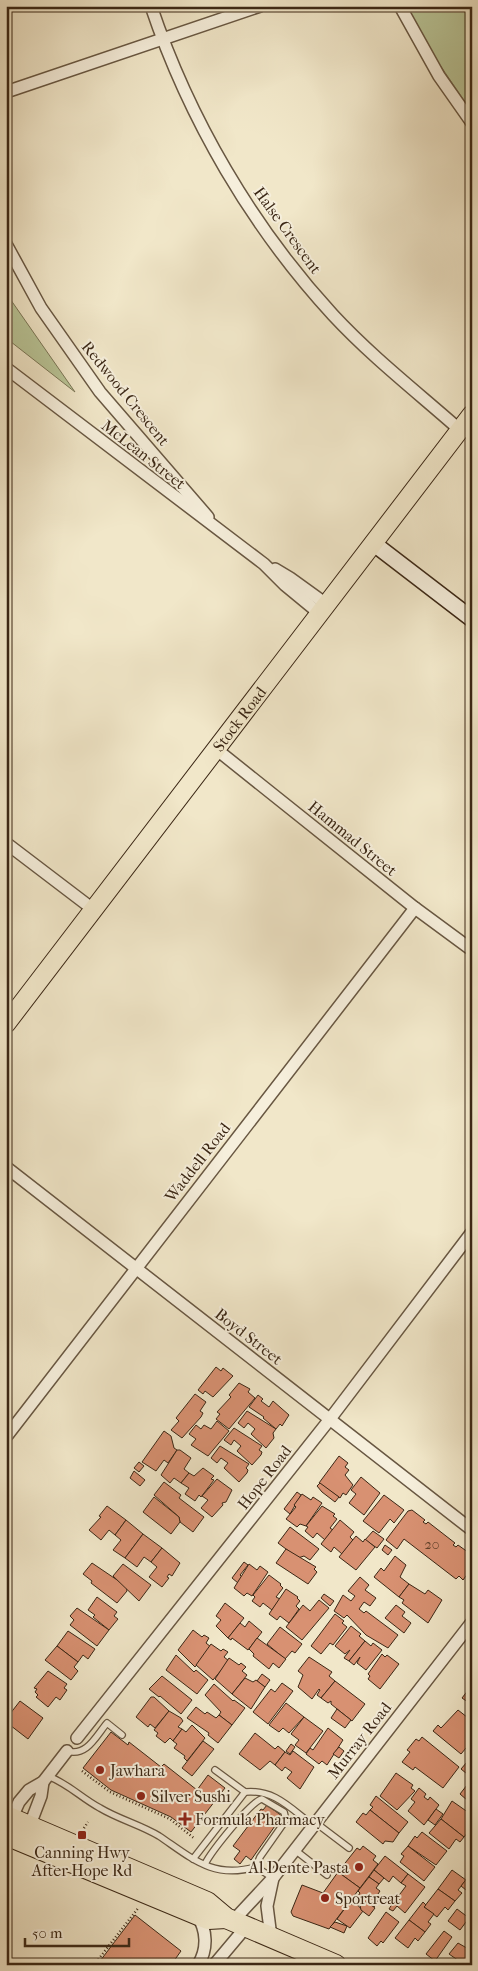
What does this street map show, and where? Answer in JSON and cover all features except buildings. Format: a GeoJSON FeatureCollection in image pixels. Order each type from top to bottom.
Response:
{"type":"FeatureCollection","features":[{"type":"Feature","properties":{"kind":"highway"},"geometry":{"type":"LineString","coordinates":[[14,1828],[196,1914],[216,1920],[235,1922]]}},
{"type":"Feature","properties":{"kind":"highway"},"geometry":{"type":"LineString","coordinates":[[14,1828],[207,1902],[235,1922],[336,1965]]}},
{"type":"Feature","properties":{"kind":"main road","name":"Stock Road"},"geometry":{"type":"LineString","coordinates":[[6,1024],[472,414]]}},
{"type":"Feature","properties":{"kind":"street","name":"Halse Crescent"},"geometry":{"type":"LineString","coordinates":[[150,6],[162,40],[212,146],[257,219],[333,315],[384,364],[460,430]]}},
{"type":"Feature","properties":{"kind":"street"},"geometry":{"type":"LineString","coordinates":[[6,92],[260,6]]}},
{"type":"Feature","properties":{"kind":"street"},"geometry":{"type":"LineString","coordinates":[[400,6],[439,76],[472,123]]}},
{"type":"Feature","properties":{"kind":"street","name":"Redwood Crescent"},"geometry":{"type":"LineString","coordinates":[[6,244],[42,308],[100,392],[217,527]]}},
{"type":"Feature","properties":{"kind":"street","name":"McLean Street"},"geometry":{"type":"LineString","coordinates":[[6,368],[192,511],[217,527],[264,564],[285,586],[323,608]]}},
{"type":"Feature","properties":{"kind":"street"},"geometry":{"type":"LineString","coordinates":[[373,543],[472,620]]}},
{"type":"Feature","properties":{"kind":"street","name":"Hammad Street"},"geometry":{"type":"LineString","coordinates":[[216,749],[415,908],[472,950]]}},
{"type":"Feature","properties":{"kind":"street"},"geometry":{"type":"LineString","coordinates":[[6,843],[94,910]]}},
{"type":"Feature","properties":{"kind":"street","name":"Waddell Road"},"geometry":{"type":"LineString","coordinates":[[6,1437],[415,908]]}},
{"type":"Feature","properties":{"kind":"street","name":"Boyd Street"},"geometry":{"type":"LineString","coordinates":[[6,1168],[472,1530]]}},
{"type":"Feature","properties":{"kind":"street","name":"Hope Road"},"geometry":{"type":"LineString","coordinates":[[77,1738],[330,1419],[472,1232]]}},
{"type":"Feature","properties":{"kind":"street","name":"Murray Road"},"geometry":{"type":"LineString","coordinates":[[214,1965],[235,1922],[273,1878],[472,1622]]}},
{"type":"Feature","properties":{"kind":"street"},"geometry":{"type":"LineString","coordinates":[[14,1828],[19,1802],[29,1790],[45,1779],[67,1751]]}},
{"type":"Feature","properties":{"kind":"street"},"geometry":{"type":"LineString","coordinates":[[14,1828],[41,1796],[45,1779]]}},
{"type":"Feature","properties":{"kind":"street","name":"Murray Road"},"geometry":{"type":"LineString","coordinates":[[271,1938],[267,1906],[273,1878]]}},
{"type":"Feature","properties":{"kind":"street"},"geometry":{"type":"LineString","coordinates":[[196,1914],[202,1927],[206,1944],[204,1955],[198,1965]]}},
{"type":"Feature","properties":{"kind":"lane"},"geometry":{"type":"LineString","coordinates":[[67,1751],[76,1754],[83,1751],[107,1723],[122,1734]]}},
{"type":"Feature","properties":{"kind":"lane"},"geometry":{"type":"LineString","coordinates":[[215,1770],[245,1792],[257,1791],[271,1794],[349,1848]]}},
{"type":"Feature","properties":{"kind":"lane"},"geometry":{"type":"LineString","coordinates":[[45,1779],[66,1783],[99,1808],[158,1836],[183,1855],[230,1872],[256,1867],[273,1878]]}},
{"type":"Feature","properties":{"kind":"lane"},"geometry":{"type":"LineString","coordinates":[[193,1859],[245,1792]]}},
{"type":"Feature","properties":{"kind":"lane"},"geometry":{"type":"LineString","coordinates":[[205,1864],[236,1822],[256,1801],[262,1799],[284,1812],[286,1820],[260,1857],[256,1867]]}},
{"type":"Feature","properties":{"kind":"lane"},"geometry":{"type":"LineString","coordinates":[[295,1850],[327,1874]]}},
{"type":"Feature","properties":{"kind":"path"},"geometry":{"type":"LineString","coordinates":[[82,1771],[110,1792],[170,1819],[198,1843]]}},
{"type":"Feature","properties":{"kind":"path"},"geometry":{"type":"LineString","coordinates":[[82,1833],[88,1822]]}},
{"type":"Feature","properties":{"kind":"path"},"geometry":{"type":"LineString","coordinates":[[94,1965],[142,1902]]}},
{"type":"Feature","properties":{"kind":"green space"},"geometry":{"type":"Polygon","coordinates":[[[407,6],[472,6],[472,112],[429,49],[407,6]]]}},
{"type":"Feature","properties":{"kind":"green space"},"geometry":{"type":"Polygon","coordinates":[[[6,293],[75,392],[6,338],[6,293]]]}},
{"type":"Feature","properties":{"kind":"place","name":"Jawhara"},"geometry":{"type":"Point","coordinates":[100,1770]}},
{"type":"Feature","properties":{"kind":"place","name":"Silver Sushi"},"geometry":{"type":"Point","coordinates":[141,1796]}},
{"type":"Feature","properties":{"kind":"place","name":"Formula Pharmacy"},"geometry":{"type":"Point","coordinates":[185,1819]}},
{"type":"Feature","properties":{"kind":"place","name":"Canning Hwy After Hope Rd"},"geometry":{"type":"Point","coordinates":[82,1835]}},
{"type":"Feature","properties":{"kind":"place","name":"Al Dente Pasta"},"geometry":{"type":"Point","coordinates":[359,1867]}},
{"type":"Feature","properties":{"kind":"place","name":"Sportreat"},"geometry":{"type":"Point","coordinates":[325,1898]}}]}
